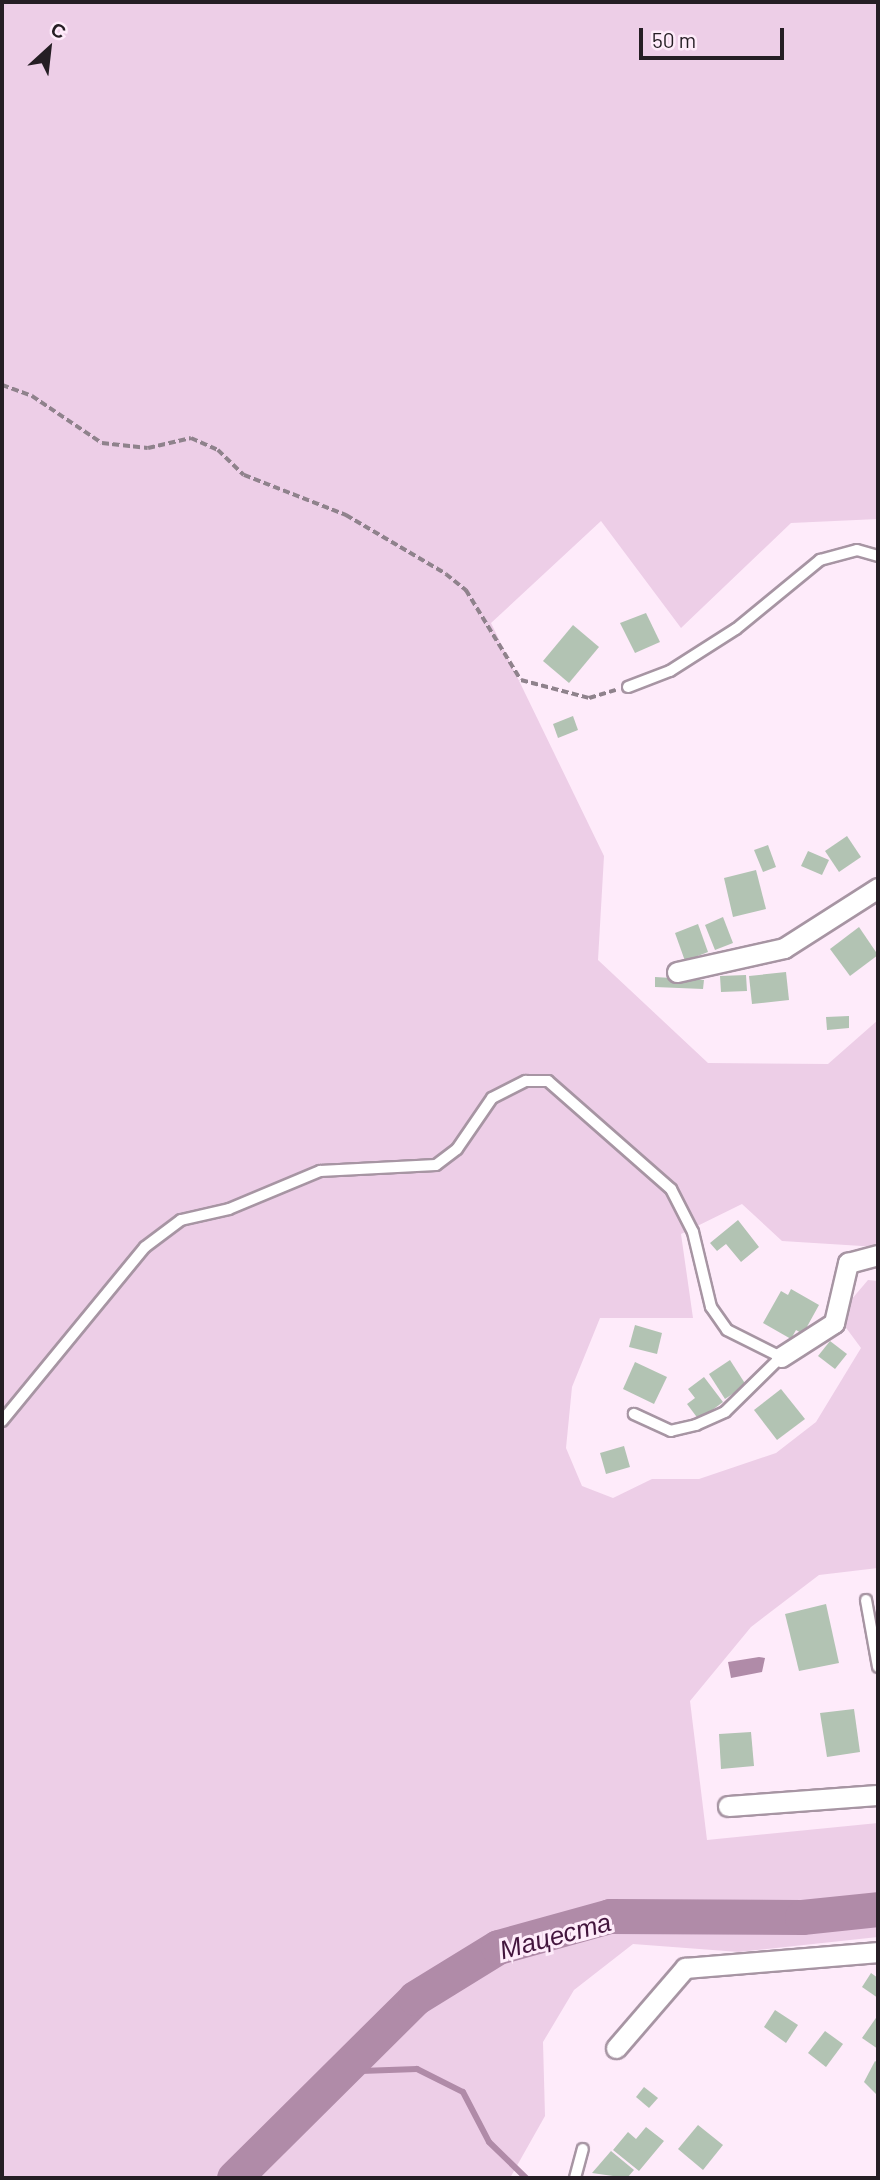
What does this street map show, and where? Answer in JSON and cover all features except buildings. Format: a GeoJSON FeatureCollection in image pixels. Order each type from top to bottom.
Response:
{"type":"FeatureCollection","features":[{"type":"Feature","properties":{"kind":"street"},"geometry":{"type":"LineString","coordinates":[[677,972],[784,948],[878,888]]}},
{"type":"Feature","properties":{"kind":"street"},"geometry":{"type":"LineString","coordinates":[[781,1357],[834,1323],[848,1263],[878,1255]]}},
{"type":"Feature","properties":{"kind":"street"},"geometry":{"type":"LineString","coordinates":[[727,1806],[878,1795]]}},
{"type":"Feature","properties":{"kind":"street"},"geometry":{"type":"LineString","coordinates":[[616,2048],[685,1968],[878,1952]]}},
{"type":"Feature","properties":{"kind":"lane"},"geometry":{"type":"LineString","coordinates":[[628,687],[670,671],[736,629],[820,560],[857,550],[878,556]]}},
{"type":"Feature","properties":{"kind":"lane"},"geometry":{"type":"LineString","coordinates":[[2,1421],[145,1247],[181,1220],[229,1209],[320,1171],[436,1165],[457,1149],[492,1098],[526,1081],[548,1082],[670,1189],[693,1233],[711,1307],[727,1331],[781,1357],[725,1412],[696,1425],[671,1431],[634,1414]]}},
{"type":"Feature","properties":{"kind":"lane"},"geometry":{"type":"LineString","coordinates":[[866,1600],[878,1667]]}},
{"type":"Feature","properties":{"kind":"lane"},"geometry":{"type":"LineString","coordinates":[[575,2178],[583,2149]]}},
{"type":"Feature","properties":{"kind":"path"},"geometry":{"type":"LineString","coordinates":[[2,385],[32,396],[102,443],[148,447],[191,439],[219,450],[244,475],[346,515],[466,590],[521,680],[589,698],[628,687]]}},
{"type":"Feature","properties":{"kind":"shaded area"},"geometry":{"type":"Polygon","coordinates":[[[2,2],[878,2],[878,519],[791,523],[681,628],[601,521],[491,623],[604,856],[598,960],[708,1063],[828,1064],[878,1020],[878,1247],[782,1241],[742,1204],[681,1234],[693,1318],[600,1318],[572,1387],[566,1448],[582,1486],[613,1498],[652,1479],[699,1479],[776,1453],[816,1422],[861,1348],[844,1325],[851,1300],[868,1280],[878,1281],[878,1568],[819,1575],[751,1627],[690,1701],[707,1840],[878,1823],[878,1937],[739,1952],[633,1944],[574,1990],[543,2042],[545,2116],[510,2178],[2,2178],[2,2]]]}},
{"type":"Feature","properties":{"kind":"shaded area"},"geometry":{"type":"Polygon","coordinates":[[[765,1658],[762,1672],[731,1678],[728,1662],[765,1658]]]}},
{"type":"Feature","properties":{"kind":"waterway","name":"Мацеста"},"geometry":{"type":"LineString","coordinates":[[234,2178],[415,1998],[498,1947],[610,1916],[802,1917],[878,1909]]}},
{"type":"Feature","properties":{"kind":"waterway"},"geometry":{"type":"LineString","coordinates":[[296,2115],[361,2071],[417,2069],[463,2092],[489,2142],[526,2178]]}}]}
